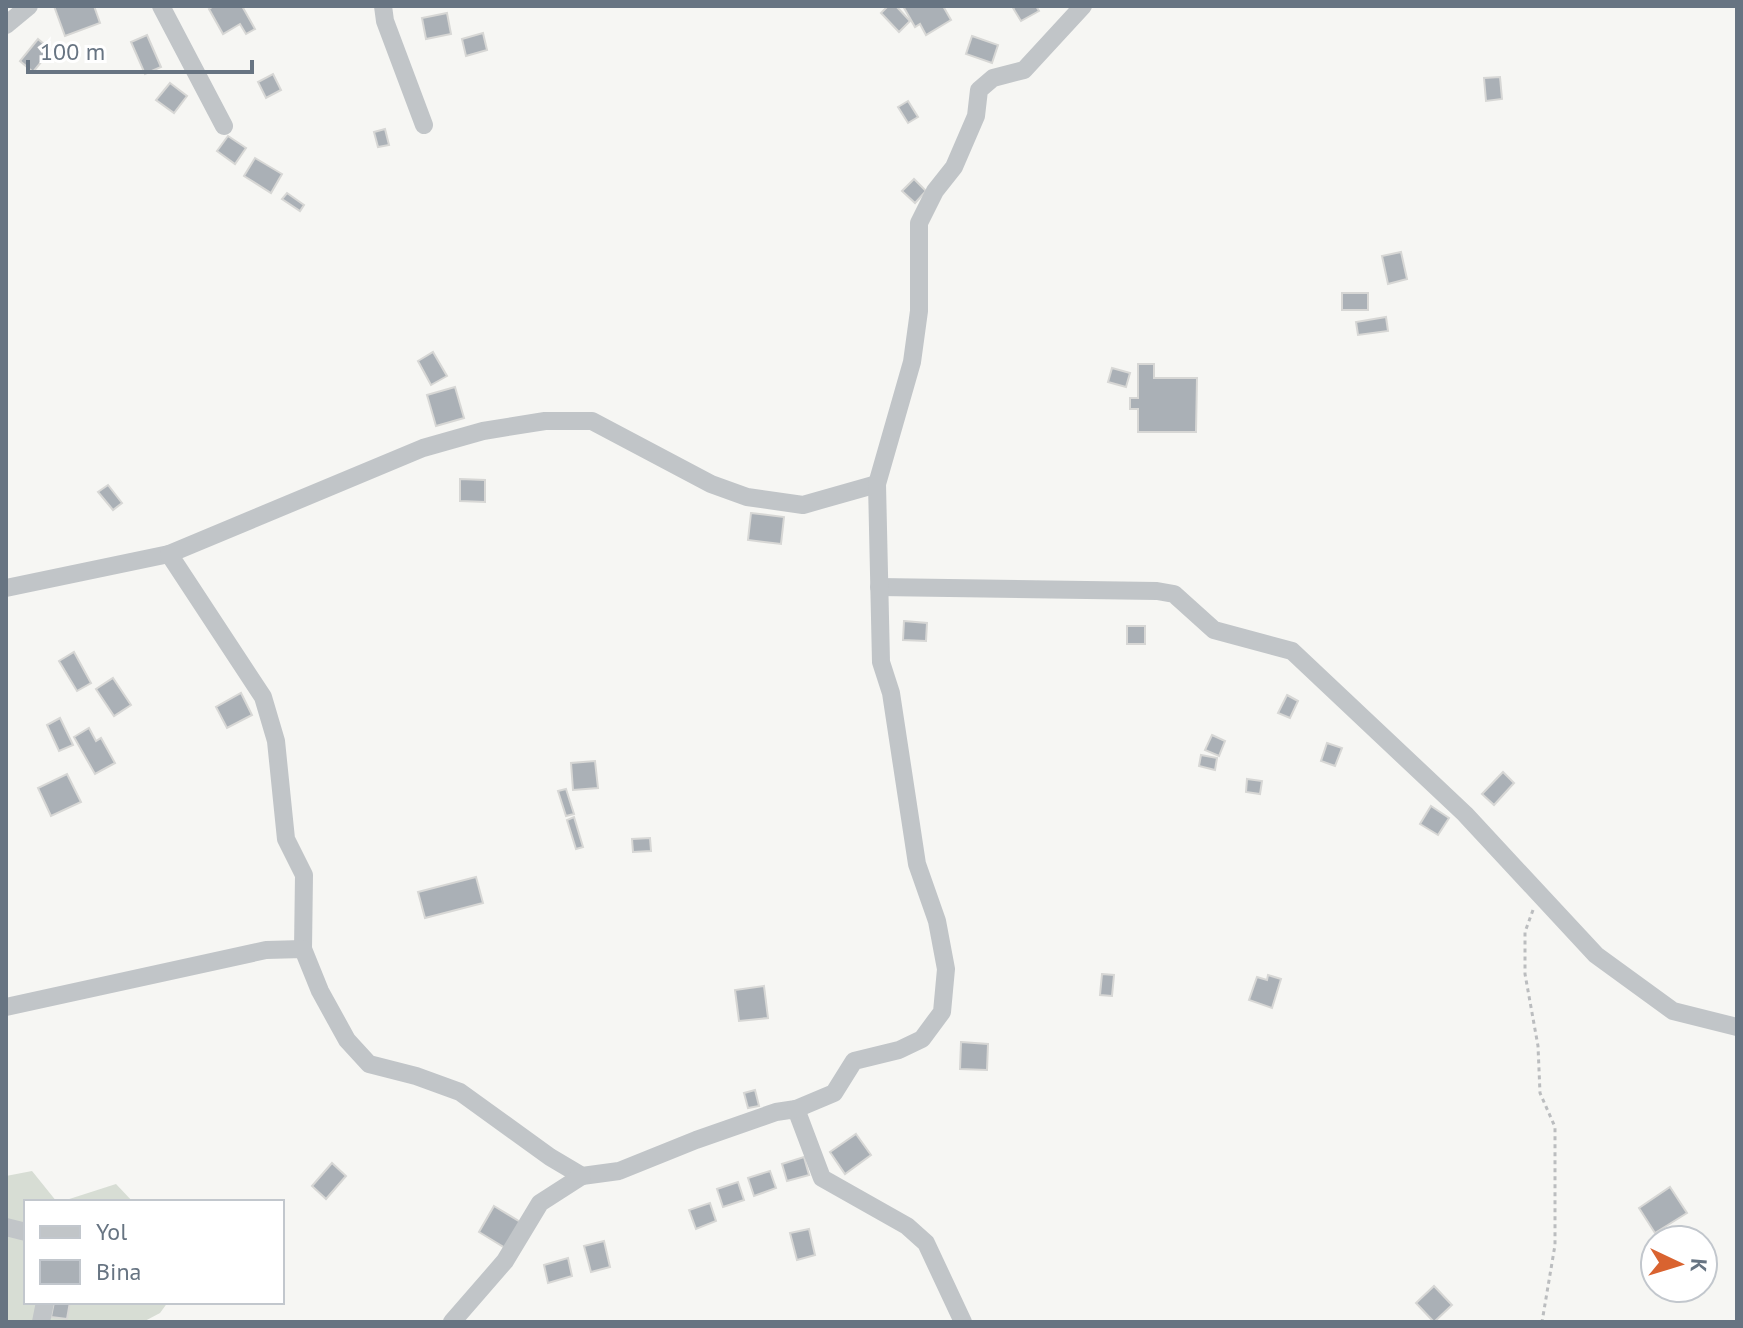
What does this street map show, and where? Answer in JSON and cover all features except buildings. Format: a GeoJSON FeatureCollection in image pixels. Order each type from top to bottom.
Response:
{"type":"FeatureCollection","features":[{"type":"Feature","properties":{"kind":"street"},"geometry":{"type":"LineString","coordinates":[[6,25],[29,6]]}},
{"type":"Feature","properties":{"kind":"street"},"geometry":{"type":"LineString","coordinates":[[161,6],[224,126]]}},
{"type":"Feature","properties":{"kind":"street"},"geometry":{"type":"LineString","coordinates":[[383,6],[385,21],[424,125]]}},
{"type":"Feature","properties":{"kind":"street"},"geometry":{"type":"LineString","coordinates":[[452,1322],[505,1261],[540,1203],[582,1176],[619,1171],[696,1140],[776,1112],[796,1109],[834,1093],[854,1061],[899,1050],[922,1039],[942,1012],[946,969],[937,921],[917,864],[891,693],[881,662],[877,484],[912,362],[919,311],[919,223],[935,191],[954,167],[976,116],[979,90],[993,78],[1024,70],[1083,6]]}},
{"type":"Feature","properties":{"kind":"street"},"geometry":{"type":"LineString","coordinates":[[6,588],[169,554],[423,448],[483,431],[545,421],[592,421],[711,484],[747,497],[803,505],[877,484]]}},
{"type":"Feature","properties":{"kind":"street"},"geometry":{"type":"LineString","coordinates":[[169,554],[263,697],[276,741],[286,839],[304,875],[303,949],[347,1040],[369,1064],[460,1092],[550,1157],[582,1176]]}},
{"type":"Feature","properties":{"kind":"street"},"geometry":{"type":"LineString","coordinates":[[879,587],[1174,594],[1214,630],[1292,651],[1465,814],[1596,955],[1673,1011],[1737,1027]]}},
{"type":"Feature","properties":{"kind":"street"},"geometry":{"type":"LineString","coordinates":[[6,1007],[266,950],[303,949]]}},
{"type":"Feature","properties":{"kind":"street"},"geometry":{"type":"LineString","coordinates":[[796,1109],[822,1178],[907,1226],[926,1243],[963,1322]]}},
{"type":"Feature","properties":{"kind":"path"},"geometry":{"type":"LineString","coordinates":[[1542,1322],[1555,1245],[1555,1127],[1540,1093],[1538,1046],[1525,974],[1525,932],[1530,913],[1543,897]]}},
{"type":"Feature","properties":{"kind":"shaded area"},"geometry":{"type":"Polygon","coordinates":[[[32,1171],[55,1200],[24,1200],[24,1304],[167,1304],[160,1313],[143,1322],[6,1322],[6,1176],[32,1171]]]}},
{"type":"Feature","properties":{"kind":"shaded area"},"geometry":{"type":"Polygon","coordinates":[[[116,1184],[131,1200],[66,1200],[116,1184]]]}}]}
